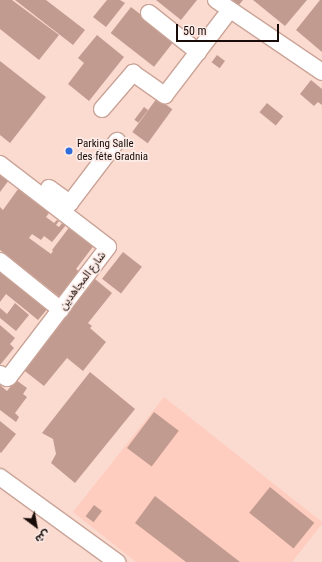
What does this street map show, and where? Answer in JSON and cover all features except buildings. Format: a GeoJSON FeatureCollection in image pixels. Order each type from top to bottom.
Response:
{"type":"FeatureCollection","features":[{"type":"Feature","properties":{"kind":"street"},"geometry":{"type":"LineString","coordinates":[[216,0],[322,72]]}},
{"type":"Feature","properties":{"kind":"street"},"geometry":{"type":"LineString","coordinates":[[102,109],[133,73],[165,95],[230,10]]}},
{"type":"Feature","properties":{"kind":"street"},"geometry":{"type":"LineString","coordinates":[[149,13],[198,52]]}},
{"type":"Feature","properties":{"kind":"street"},"geometry":{"type":"LineString","coordinates":[[0,155],[70,203],[117,141]]}},
{"type":"Feature","properties":{"kind":"street","name":"شارع المجاهدين"},"geometry":{"type":"LineString","coordinates":[[0,164],[108,247],[9,377],[6,378],[0,374]]}},
{"type":"Feature","properties":{"kind":"street"},"geometry":{"type":"LineString","coordinates":[[0,262],[61,310]]}},
{"type":"Feature","properties":{"kind":"street"},"geometry":{"type":"LineString","coordinates":[[0,477],[117,562]]}},
{"type":"Feature","properties":{"kind":"shaded area"},"geometry":{"type":"Polygon","coordinates":[[[164,397],[322,522],[292,562],[136,562],[73,512],[164,397]]]}},
{"type":"Feature","properties":{"kind":"place","name":"Parking Salle des fête Gradnia"},"geometry":{"type":"Point","coordinates":[69,151]}}]}
